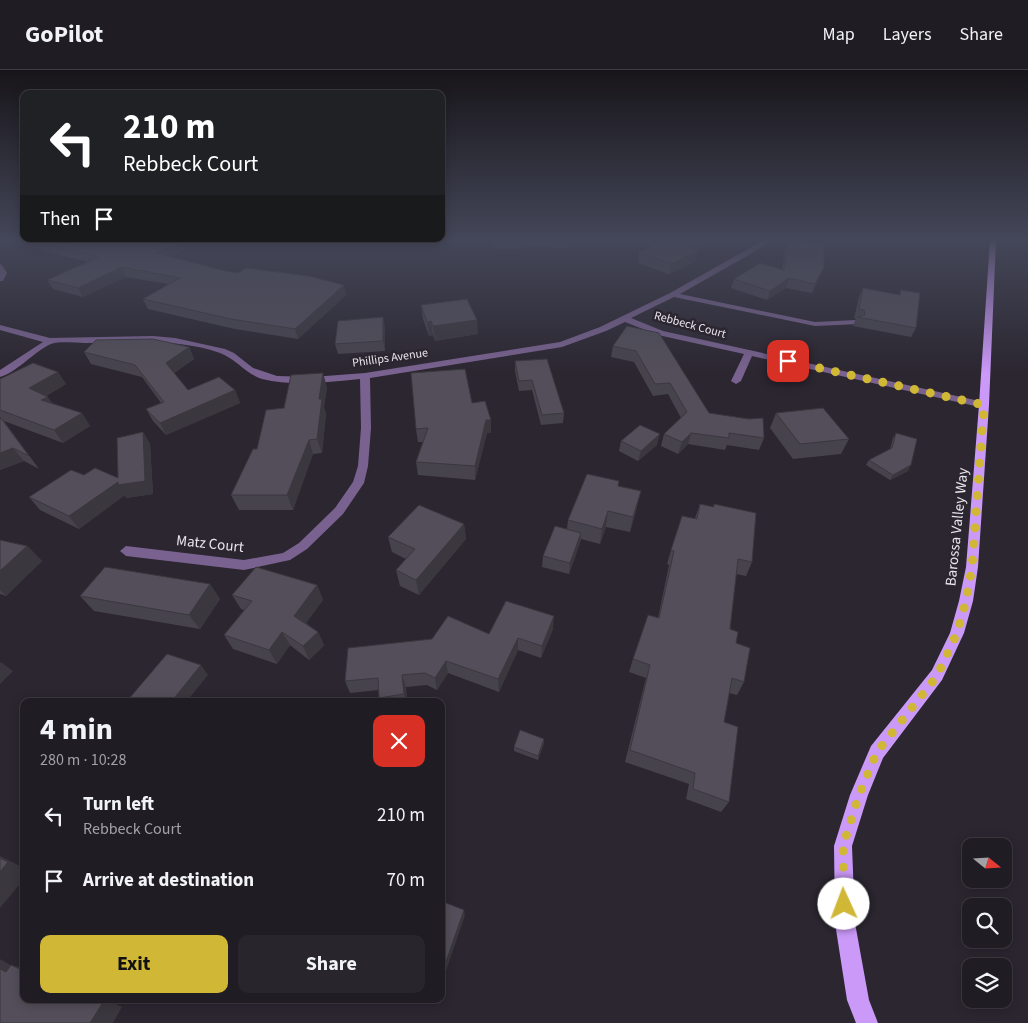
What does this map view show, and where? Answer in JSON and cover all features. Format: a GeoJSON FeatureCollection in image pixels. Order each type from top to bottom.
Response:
{"type":"FeatureCollection","features":[{"type":"Feature","properties":{"kind":"main road","name":"Barossa Valley Way"},"geometry":{"type":"LineString","coordinates":[[867,1023],[858,1000],[845,924],[843,846],[859,795],[877,752],[937,676],[957,633],[972,567],[991,284]]}},
{"type":"Feature","properties":{"kind":"street","name":"Phillips Avenue"},"geometry":{"type":"LineString","coordinates":[[0,327],[50,342],[152,339],[175,341],[222,351],[263,376],[312,380],[365,376],[562,344],[625,319],[692,284]]}},
{"type":"Feature","properties":{"kind":"street"},"geometry":{"type":"LineString","coordinates":[[673,295],[815,324],[856,322]]}},
{"type":"Feature","properties":{"kind":"street","name":"Rebbeck Court"},"geometry":{"type":"LineString","coordinates":[[625,319],[661,333],[984,405]]}},
{"type":"Feature","properties":{"kind":"street"},"geometry":{"type":"LineString","coordinates":[[0,374],[50,342]]}},
{"type":"Feature","properties":{"kind":"street"},"geometry":{"type":"LineString","coordinates":[[736,381],[749,353]]}},
{"type":"Feature","properties":{"kind":"street","name":"Matz Court"},"geometry":{"type":"LineString","coordinates":[[126,551],[244,565],[286,557],[303,546],[339,511],[358,483],[363,466],[366,428],[365,376]]}},
{"type":"Feature","properties":{"kind":"building"},"geometry":{"type":"Polygon","coordinates":[[[64,284],[85,284],[78,288],[64,284]]]}},
{"type":"Feature","properties":{"kind":"building"},"geometry":{"type":"Polygon","coordinates":[[[169,284],[344,285],[295,329],[231,319],[143,299],[169,284]]]}},
{"type":"Feature","properties":{"kind":"building"},"geometry":{"type":"Polygon","coordinates":[[[750,284],[780,284],[770,291],[750,284]]]}},
{"type":"Feature","properties":{"kind":"building"},"geometry":{"type":"Polygon","coordinates":[[[863,288],[900,295],[901,290],[920,293],[916,328],[857,317],[865,315],[864,310],[859,309],[863,288]]]}},
{"type":"Feature","properties":{"kind":"building"},"geometry":{"type":"Polygon","coordinates":[[[467,299],[477,320],[433,326],[431,321],[427,322],[421,305],[467,299]]]}},
{"type":"Feature","properties":{"kind":"building"},"geometry":{"type":"Polygon","coordinates":[[[383,317],[383,341],[335,344],[338,321],[383,317]]]}},
{"type":"Feature","properties":{"kind":"building"},"geometry":{"type":"Polygon","coordinates":[[[627,326],[659,333],[709,413],[749,419],[763,418],[764,438],[729,433],[729,438],[691,433],[682,442],[664,434],[687,412],[670,383],[655,384],[636,351],[613,346],[627,326]]]}},
{"type":"Feature","properties":{"kind":"building"},"geometry":{"type":"Polygon","coordinates":[[[153,339],[189,347],[166,363],[188,390],[219,377],[235,390],[160,423],[146,409],[164,402],[135,365],[84,352],[96,340],[153,339]]]}},
{"type":"Feature","properties":{"kind":"building"},"geometry":{"type":"Polygon","coordinates":[[[547,359],[564,413],[542,415],[532,380],[519,381],[515,361],[547,359]]]}},
{"type":"Feature","properties":{"kind":"building"},"geometry":{"type":"Polygon","coordinates":[[[33,363],[58,372],[29,388],[48,397],[41,400],[82,413],[54,430],[0,410],[0,379],[33,363]]]}},
{"type":"Feature","properties":{"kind":"building"},"geometry":{"type":"Polygon","coordinates":[[[465,369],[472,403],[485,401],[491,420],[486,420],[475,466],[416,462],[428,428],[416,429],[411,373],[465,369]]]}},
{"type":"Feature","properties":{"kind":"building"},"geometry":{"type":"Polygon","coordinates":[[[323,373],[319,399],[322,399],[317,439],[309,440],[287,495],[231,495],[253,449],[257,449],[266,410],[284,408],[291,375],[323,373]]]}},
{"type":"Feature","properties":{"kind":"building"},"geometry":{"type":"Polygon","coordinates":[[[823,408],[849,439],[800,444],[776,413],[823,408]]]}},
{"type":"Feature","properties":{"kind":"building"},"geometry":{"type":"Polygon","coordinates":[[[0,417],[29,456],[13,448],[0,453],[0,417]]]}},
{"type":"Feature","properties":{"kind":"building"},"geometry":{"type":"Polygon","coordinates":[[[640,425],[660,434],[641,451],[621,441],[640,425]]]}},
{"type":"Feature","properties":{"kind":"building"},"geometry":{"type":"Polygon","coordinates":[[[143,432],[145,481],[118,485],[118,482],[69,516],[29,497],[71,470],[84,475],[95,468],[118,478],[117,438],[143,432]]]}},
{"type":"Feature","properties":{"kind":"building"},"geometry":{"type":"Polygon","coordinates":[[[896,433],[917,439],[911,465],[893,475],[869,460],[892,448],[896,433]]]}},
{"type":"Feature","properties":{"kind":"building"},"geometry":{"type":"Polygon","coordinates":[[[587,474],[619,481],[618,486],[641,491],[633,517],[608,511],[602,529],[568,520],[587,474]]]}},
{"type":"Feature","properties":{"kind":"building"},"geometry":{"type":"Polygon","coordinates":[[[700,504],[714,507],[714,504],[756,513],[752,562],[738,559],[730,629],[738,632],[736,643],[750,648],[744,682],[732,678],[724,722],[738,727],[729,802],[693,789],[695,773],[630,750],[650,665],[633,659],[648,615],[659,618],[674,551],[671,550],[682,516],[697,519],[700,504]]]}},
{"type":"Feature","properties":{"kind":"building"},"geometry":{"type":"Polygon","coordinates":[[[419,505],[464,524],[416,580],[396,570],[415,549],[388,537],[419,505]]]}},
{"type":"Feature","properties":{"kind":"building"},"geometry":{"type":"Polygon","coordinates":[[[555,526],[581,533],[570,563],[543,556],[555,526]]]}},
{"type":"Feature","properties":{"kind":"building"},"geometry":{"type":"Polygon","coordinates":[[[0,540],[27,546],[0,571],[0,540]]]}},
{"type":"Feature","properties":{"kind":"building"},"geometry":{"type":"Polygon","coordinates":[[[105,567],[210,584],[189,615],[80,596],[105,567]]]}},
{"type":"Feature","properties":{"kind":"building"},"geometry":{"type":"Polygon","coordinates":[[[256,567],[317,585],[294,616],[318,632],[303,646],[282,632],[269,650],[224,635],[252,601],[232,595],[256,567]]]}},
{"type":"Feature","properties":{"kind":"building"},"geometry":{"type":"Polygon","coordinates":[[[506,601],[554,616],[542,646],[518,638],[498,679],[446,661],[435,678],[425,673],[402,675],[404,694],[379,698],[378,678],[345,681],[348,648],[432,639],[448,616],[489,634],[506,601]]]}},
{"type":"Feature","properties":{"kind":"building"},"geometry":{"type":"Polygon","coordinates":[[[167,654],[201,665],[174,698],[130,698],[167,654]]]}},
{"type":"Feature","properties":{"kind":"building"},"geometry":{"type":"Polygon","coordinates":[[[520,730],[544,739],[538,756],[514,747],[520,730]]]}},
{"type":"Feature","properties":{"kind":"building"},"geometry":{"type":"Polygon","coordinates":[[[0,858],[8,862],[0,872],[0,858]]]}},
{"type":"Feature","properties":{"kind":"building"},"geometry":{"type":"Polygon","coordinates":[[[445,903],[464,910],[445,965],[445,903]]]}},
{"type":"Feature","properties":{"kind":"building"},"geometry":{"type":"Polygon","coordinates":[[[11,965],[20,969],[20,1003],[102,1004],[90,1023],[0,1023],[0,969],[6,972],[11,965]]]}},
{"type":"Feature","properties":{"kind":"route"},"geometry":{"type":"LineString","coordinates":[[788,361],[984,405],[972,567],[966,601],[957,633],[937,676],[907,717],[877,752],[859,795],[843,846],[844,904]]}}]}
